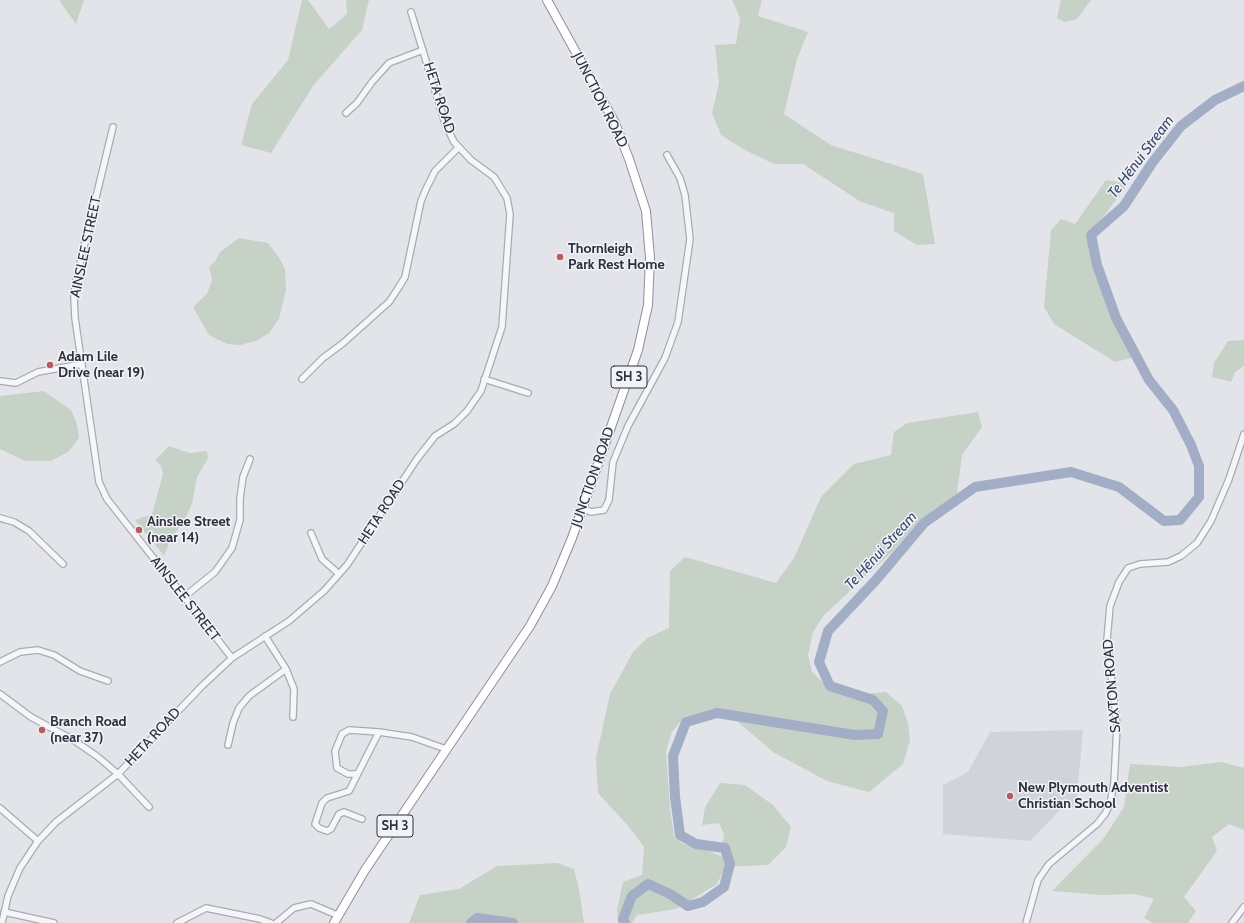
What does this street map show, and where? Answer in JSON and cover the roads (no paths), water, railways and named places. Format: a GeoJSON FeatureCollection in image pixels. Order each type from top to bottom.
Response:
{"type":"FeatureCollection","features":[{"type":"Feature","properties":{"kind":"highway","name":"JUNCTION ROAD"},"geometry":{"type":"LineString","coordinates":[[336,919],[446,749],[530,626],[552,586],[582,508],[638,350],[648,305],[650,258],[646,211],[630,159],[615,123],[547,0]]}},
{"type":"Feature","properties":{"kind":"street","name":"HETA ROAD"},"geometry":{"type":"LineString","coordinates":[[2,923],[8,896],[20,868],[38,841],[56,822],[118,774],[202,686],[232,658],[301,613],[324,591],[347,565],[417,459],[435,436],[454,424],[467,411],[481,391],[502,327],[510,214],[507,198],[494,177],[471,160],[454,142],[445,123],[411,12]]}},
{"type":"Feature","properties":{"kind":"street"},"geometry":{"type":"LineString","coordinates":[[346,113],[357,103],[372,82],[389,63],[423,50]]}},
{"type":"Feature","properties":{"kind":"street","name":"AINSLEE STREET"},"geometry":{"type":"LineString","coordinates":[[113,127],[74,289],[74,307],[97,476],[100,487],[107,499],[232,658]]}},
{"type":"Feature","properties":{"kind":"street"},"geometry":{"type":"LineString","coordinates":[[302,379],[323,358],[342,344],[389,302],[405,277],[421,201],[426,189],[435,171],[459,148]]}},
{"type":"Feature","properties":{"kind":"street"},"geometry":{"type":"LineString","coordinates":[[582,508],[591,512],[604,510],[610,500],[613,462],[628,426],[665,358],[678,322],[690,240],[685,195],[680,178],[667,155]]}},
{"type":"Feature","properties":{"kind":"street"},"geometry":{"type":"LineString","coordinates":[[0,381],[16,383],[38,372],[82,364]]}},
{"type":"Feature","properties":{"kind":"street"},"geometry":{"type":"LineString","coordinates":[[484,379],[528,393]]}},
{"type":"Feature","properties":{"kind":"street","name":"SAXTON ROAD"},"geometry":{"type":"LineString","coordinates":[[1026,923],[1038,880],[1049,864],[1097,824],[1105,814],[1110,804],[1114,783],[1117,725],[1107,640],[1110,606],[1119,582],[1128,568],[1140,564],[1168,562],[1181,556],[1197,543],[1211,521],[1229,479],[1244,434]]}},
{"type":"Feature","properties":{"kind":"street"},"geometry":{"type":"LineString","coordinates":[[184,597],[215,572],[232,548],[240,520],[240,499],[243,477],[250,459]]}},
{"type":"Feature","properties":{"kind":"street"},"geometry":{"type":"LineString","coordinates":[[0,518],[14,522],[29,531],[62,564]]}},
{"type":"Feature","properties":{"kind":"street"},"geometry":{"type":"LineString","coordinates":[[311,533],[322,560],[339,574]]}},
{"type":"Feature","properties":{"kind":"street"},"geometry":{"type":"LineString","coordinates":[[265,636],[286,669],[294,689],[293,717]]}},
{"type":"Feature","properties":{"kind":"street"},"geometry":{"type":"LineString","coordinates":[[0,662],[20,652],[38,650],[54,655],[80,671],[108,681]]}},
{"type":"Feature","properties":{"kind":"street"},"geometry":{"type":"LineString","coordinates":[[228,745],[239,708],[248,696],[286,669]]}},
{"type":"Feature","properties":{"kind":"street"},"geometry":{"type":"LineString","coordinates":[[0,694],[31,717],[75,741],[118,774],[149,807]]}},
{"type":"Feature","properties":{"kind":"street"},"geometry":{"type":"LineString","coordinates":[[357,774],[348,774],[337,768],[335,751],[342,734],[349,730],[379,732],[412,737],[446,749]]}},
{"type":"Feature","properties":{"kind":"street"},"geometry":{"type":"LineString","coordinates":[[362,818],[344,812],[339,814],[331,829],[327,831],[319,828],[315,824],[322,803],[327,798],[349,791],[379,732]]}},
{"type":"Feature","properties":{"kind":"street"},"geometry":{"type":"LineString","coordinates":[[0,808],[38,841]]}},
{"type":"Feature","properties":{"kind":"street"},"geometry":{"type":"LineString","coordinates":[[276,923],[294,908],[311,904],[336,919]]}},
{"type":"Feature","properties":{"kind":"street"},"geometry":{"type":"LineString","coordinates":[[1232,923],[1244,907]]}},
{"type":"Feature","properties":{"kind":"street"},"geometry":{"type":"LineString","coordinates":[[177,923],[206,908],[260,919],[272,923]]}},
{"type":"Feature","properties":{"kind":"street"},"geometry":{"type":"LineString","coordinates":[[4,912],[54,923]]}},
{"type":"Feature","properties":{"kind":"waterway","name":"Te Hēnui Stream"},"geometry":{"type":"LineString","coordinates":[[625,923],[623,919],[632,896],[648,884],[670,894],[688,906],[703,902],[724,887],[730,864],[725,848],[696,844],[680,835],[675,797],[673,756],[686,722],[717,713],[855,735],[878,734],[883,711],[873,700],[830,686],[819,662],[828,631],[876,580],[924,523],[975,487],[1071,472],[1119,487],[1164,521],[1180,520],[1199,497],[1199,466],[1191,445],[1173,410],[1149,380],[1116,318],[1097,265],[1091,235],[1124,206],[1152,163],[1181,126],[1215,100],[1244,86]]}},
{"type":"Feature","properties":{"kind":"waterway","name":"Te Hēnui Stream"},"geometry":{"type":"LineString","coordinates":[[471,923],[477,918],[513,923]]}},
{"type":"Feature","properties":{"kind":"place","name":"Thornleigh Park Rest Home"},"geometry":{"type":"Point","coordinates":[560,257]}},
{"type":"Feature","properties":{"kind":"place","name":"Adam Lile Drive (near 19)"},"geometry":{"type":"Point","coordinates":[50,365]}},
{"type":"Feature","properties":{"kind":"place","name":"Ainslee Street (near 14)"},"geometry":{"type":"Point","coordinates":[139,530]}},
{"type":"Feature","properties":{"kind":"place","name":"Branch Road (near 37)"},"geometry":{"type":"Point","coordinates":[42,730]}},
{"type":"Feature","properties":{"kind":"place","name":"New Plymouth Adventist Christian School"},"geometry":{"type":"Point","coordinates":[1010,796]}}]}
